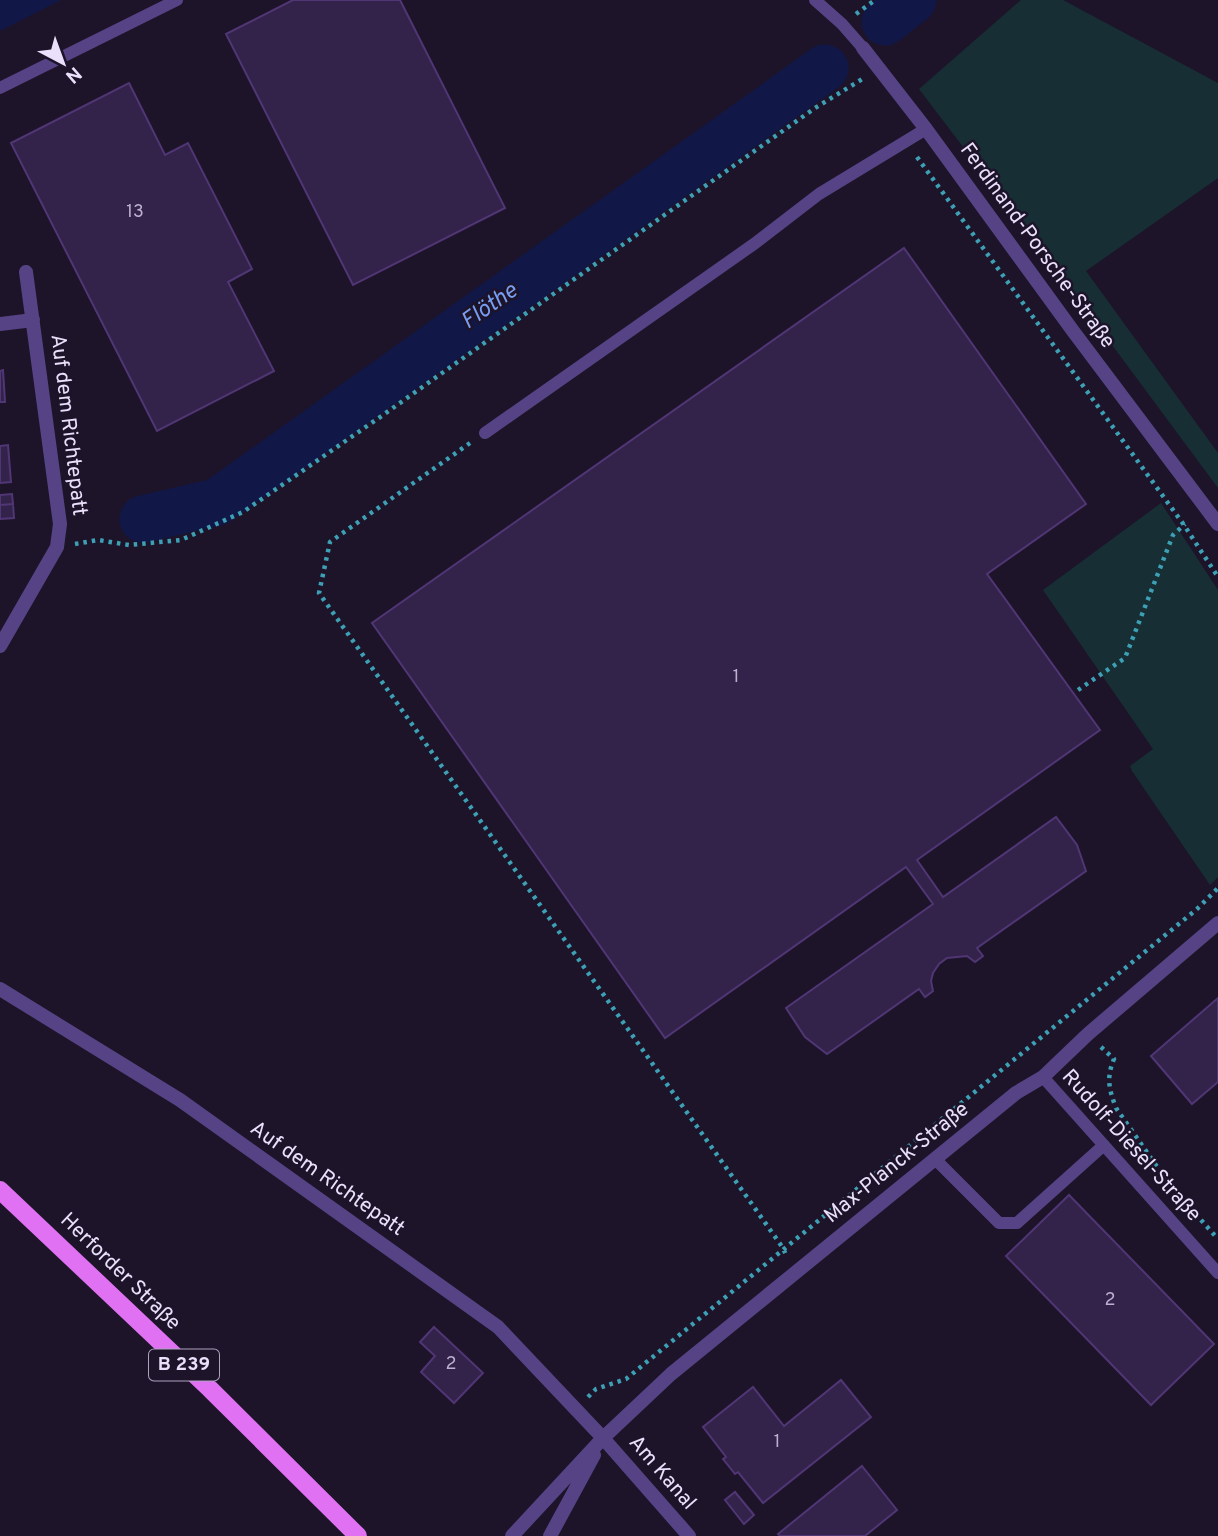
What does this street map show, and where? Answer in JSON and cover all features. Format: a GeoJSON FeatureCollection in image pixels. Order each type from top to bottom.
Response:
{"type":"FeatureCollection","features":[{"type":"Feature","properties":{"kind":"main road","name":"Herforder Straße"},"geometry":{"type":"LineString","coordinates":[[0,1190],[210,1389],[358,1536]]}},
{"type":"Feature","properties":{"kind":"street","name":"Ferdinand-Porsche-Straße"},"geometry":{"type":"LineString","coordinates":[[863,48],[1218,524]]}},
{"type":"Feature","properties":{"kind":"street","name":"Auf dem Richtepatt"},"geometry":{"type":"LineString","coordinates":[[0,646],[57,547],[60,524],[26,272]]}},
{"type":"Feature","properties":{"kind":"street","name":"Auf dem Richtepatt"},"geometry":{"type":"LineString","coordinates":[[0,324],[33,320]]}},
{"type":"Feature","properties":{"kind":"street","name":"Max-Planck-Straße"},"geometry":{"type":"LineString","coordinates":[[512,1536],[603,1438],[671,1374],[1016,1093],[1043,1077],[1088,1034],[1218,923]]}},
{"type":"Feature","properties":{"kind":"street","name":"Auf dem Richtepatt"},"geometry":{"type":"LineString","coordinates":[[0,989],[180,1100],[498,1326],[603,1438]]}},
{"type":"Feature","properties":{"kind":"street","name":"Max-Planck-Straße"},"geometry":{"type":"LineString","coordinates":[[550,1536],[603,1438]]}},
{"type":"Feature","properties":{"kind":"street","name":"Am Kanal"},"geometry":{"type":"LineString","coordinates":[[603,1438],[689,1536]]}},
{"type":"Feature","properties":{"kind":"lane"},"geometry":{"type":"LineString","coordinates":[[0,88],[177,0]]}},
{"type":"Feature","properties":{"kind":"lane","name":"Ferdinand-Porsche-Straße"},"geometry":{"type":"LineString","coordinates":[[815,0],[842,24],[863,48]]}},
{"type":"Feature","properties":{"kind":"lane"},"geometry":{"type":"LineString","coordinates":[[485,433],[754,244],[819,194],[926,130]]}},
{"type":"Feature","properties":{"kind":"lane","name":"Rudolf-Diesel-Straße"},"geometry":{"type":"LineString","coordinates":[[1043,1077],[1218,1273]]}},
{"type":"Feature","properties":{"kind":"lane"},"geometry":{"type":"LineString","coordinates":[[935,1158],[999,1223],[1017,1223],[1104,1144]]}},
{"type":"Feature","properties":{"kind":"path"},"geometry":{"type":"LineString","coordinates":[[57,547],[98,540],[129,545],[181,540],[243,512],[815,108],[878,68]]}},
{"type":"Feature","properties":{"kind":"path"},"geometry":{"type":"LineString","coordinates":[[862,79],[869,90]]}},
{"type":"Feature","properties":{"kind":"path"},"geometry":{"type":"LineString","coordinates":[[905,141],[1184,525],[1218,577]]}},
{"type":"Feature","properties":{"kind":"path"},"geometry":{"type":"LineString","coordinates":[[485,433],[330,542],[319,593],[783,1248],[793,1274]]}},
{"type":"Feature","properties":{"kind":"path"},"geometry":{"type":"LineString","coordinates":[[1078,690],[1125,658],[1173,535],[1207,509]]}},
{"type":"Feature","properties":{"kind":"path"},"geometry":{"type":"LineString","coordinates":[[576,1410],[596,1388],[626,1379],[1197,909],[1218,888]]}},
{"type":"Feature","properties":{"kind":"path"},"geometry":{"type":"LineString","coordinates":[[1071,1012],[1088,1034],[1114,1059],[1108,1073],[1116,1108],[1178,1196]]}},
{"type":"Feature","properties":{"kind":"path"},"geometry":{"type":"LineString","coordinates":[[1194,1213],[1218,1238]]}},
{"type":"Feature","properties":{"kind":"green space"},"geometry":{"type":"Polygon","coordinates":[[[1021,0],[1063,0],[1218,83],[1218,178],[1086,271],[1218,453],[1218,488],[919,89],[1021,0]]]}},
{"type":"Feature","properties":{"kind":"green space"},"geometry":{"type":"Polygon","coordinates":[[[1161,503],[1218,590],[1218,877],[1210,885],[1132,771],[1130,766],[1153,749],[1043,590],[1161,503]]]}},
{"type":"Feature","properties":{"kind":"shaded area"},"geometry":{"type":"Polygon","coordinates":[[[0,0],[61,0],[0,31],[0,0]]]}},
{"type":"Feature","properties":{"kind":"building"},"geometry":{"type":"Polygon","coordinates":[[[293,0],[400,0],[505,208],[353,285],[226,34],[293,0]]]}},
{"type":"Feature","properties":{"kind":"building"},"geometry":{"type":"Polygon","coordinates":[[[129,83],[165,155],[188,143],[252,269],[228,282],[274,371],[157,431],[11,143],[129,83]]]}},
{"type":"Feature","properties":{"kind":"building"},"geometry":{"type":"Polygon","coordinates":[[[904,248],[1086,504],[987,574],[1100,730],[917,860],[943,897],[1056,817],[1077,845],[1086,871],[977,948],[983,956],[975,962],[967,956],[947,958],[933,973],[933,991],[925,997],[919,989],[827,1054],[805,1037],[786,1008],[933,904],[906,867],[665,1038],[372,623],[904,248]]]}},
{"type":"Feature","properties":{"kind":"building"},"geometry":{"type":"Polygon","coordinates":[[[3,370],[5,402],[0,402],[0,371],[3,370]]]}},
{"type":"Feature","properties":{"kind":"building"},"geometry":{"type":"Polygon","coordinates":[[[8,445],[11,482],[0,483],[0,446],[8,445]]]}},
{"type":"Feature","properties":{"kind":"building"},"geometry":{"type":"Polygon","coordinates":[[[12,494],[13,504],[0,505],[0,495],[12,494]]]}},
{"type":"Feature","properties":{"kind":"building"},"geometry":{"type":"Polygon","coordinates":[[[13,504],[14,518],[0,519],[0,505],[13,504]]]}},
{"type":"Feature","properties":{"kind":"building"},"geometry":{"type":"Polygon","coordinates":[[[1218,998],[1218,1082],[1192,1104],[1151,1056],[1218,998]]]}},
{"type":"Feature","properties":{"kind":"building"},"geometry":{"type":"Polygon","coordinates":[[[1069,1195],[1214,1344],[1151,1405],[1006,1256],[1069,1195]]]}},
{"type":"Feature","properties":{"kind":"building"},"geometry":{"type":"Polygon","coordinates":[[[434,1327],[483,1373],[454,1403],[421,1372],[435,1356],[420,1342],[434,1327]]]}},
{"type":"Feature","properties":{"kind":"building"},"geometry":{"type":"Polygon","coordinates":[[[841,1380],[871,1417],[763,1503],[738,1472],[735,1474],[723,1459],[726,1457],[703,1427],[753,1387],[784,1426],[841,1380]]]}},
{"type":"Feature","properties":{"kind":"building"},"geometry":{"type":"Polygon","coordinates":[[[862,1466],[897,1510],[865,1536],[778,1534],[862,1466]]]}},
{"type":"Feature","properties":{"kind":"building"},"geometry":{"type":"Polygon","coordinates":[[[735,1492],[754,1515],[744,1524],[725,1500],[735,1492]]]}},
{"type":"Feature","properties":{"kind":"waterway","name":"Flöthe"},"geometry":{"type":"LineString","coordinates":[[885,22],[913,0]]}},
{"type":"Feature","properties":{"kind":"waterway","name":"Flöthe"},"geometry":{"type":"LineString","coordinates":[[143,519],[217,502],[825,68]]}}]}
